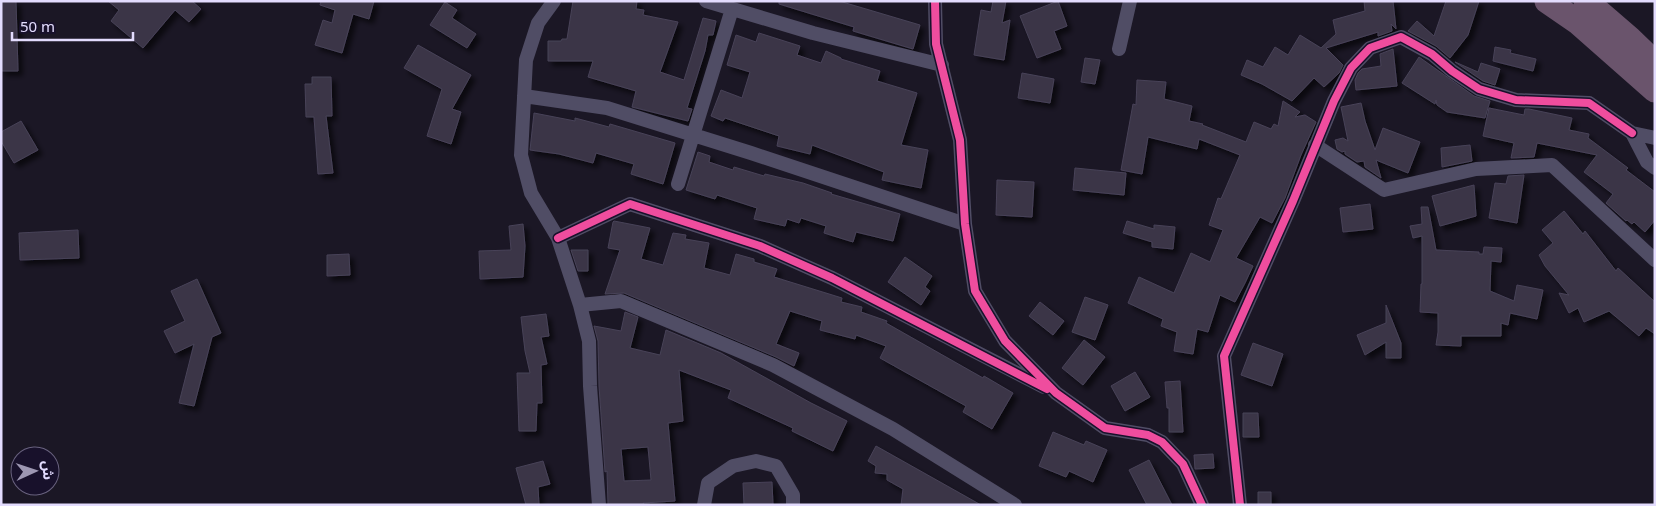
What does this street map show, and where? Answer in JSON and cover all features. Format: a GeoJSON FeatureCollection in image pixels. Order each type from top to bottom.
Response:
{"type":"FeatureCollection","features":[{"type":"Feature","properties":{"kind":"highway"},"geometry":{"type":"LineString","coordinates":[[1547,1],[1579,22],[1655,90]]}},
{"type":"Feature","properties":{"kind":"highway"},"geometry":{"type":"LineString","coordinates":[[1586,1],[1655,63]]}},
{"type":"Feature","properties":{"kind":"street"},"geometry":{"type":"LineString","coordinates":[[554,1],[538,23],[526,60],[521,155],[531,193],[558,238],[580,305],[589,341],[590,386],[599,505]]}},
{"type":"Feature","properties":{"kind":"street"},"geometry":{"type":"LineString","coordinates":[[706,1],[813,33],[942,65]]}},
{"type":"Feature","properties":{"kind":"street"},"geometry":{"type":"LineString","coordinates":[[935,1],[936,44],[960,140],[965,224],[976,291],[1005,341],[1056,393]]}},
{"type":"Feature","properties":{"kind":"street"},"geometry":{"type":"LineString","coordinates":[[1119,49],[1130,1]]}},
{"type":"Feature","properties":{"kind":"street"},"geometry":{"type":"LineString","coordinates":[[678,184],[732,9]]}},
{"type":"Feature","properties":{"kind":"street"},"geometry":{"type":"LineString","coordinates":[[1240,505],[1224,356],[1334,101],[1351,68],[1370,48],[1401,37],[1432,54],[1452,71],[1480,89],[1516,100],[1589,103],[1632,133],[1655,138]]}},
{"type":"Feature","properties":{"kind":"street"},"geometry":{"type":"LineString","coordinates":[[524,96],[607,108],[965,224]]}},
{"type":"Feature","properties":{"kind":"street"},"geometry":{"type":"LineString","coordinates":[[1632,133],[1647,162],[1655,168]]}},
{"type":"Feature","properties":{"kind":"street"},"geometry":{"type":"LineString","coordinates":[[1315,145],[1384,190],[1476,169],[1552,165],[1655,260]]}},
{"type":"Feature","properties":{"kind":"street"},"geometry":{"type":"LineString","coordinates":[[558,238],[630,204],[760,246],[832,278],[1056,393],[1105,428],[1148,435],[1162,442],[1183,464],[1198,504]]}},
{"type":"Feature","properties":{"kind":"street"},"geometry":{"type":"LineString","coordinates":[[580,305],[620,301],[773,365],[893,429],[1015,505]]}},
{"type":"Feature","properties":{"kind":"street"},"geometry":{"type":"LineString","coordinates":[[704,505],[708,483],[733,466],[756,461],[776,466],[793,495],[793,505]]}},
{"type":"Feature","properties":{"kind":"building"},"geometry":{"type":"Polygon","coordinates":[[[1,1],[16,1],[18,71],[1,71],[1,1]]]}},
{"type":"Feature","properties":{"kind":"building"},"geometry":{"type":"Polygon","coordinates":[[[108,1],[192,1],[201,9],[189,22],[175,10],[143,48],[111,21],[119,10],[108,1]]]}},
{"type":"Feature","properties":{"kind":"building"},"geometry":{"type":"Polygon","coordinates":[[[321,1],[374,1],[369,19],[353,14],[342,53],[315,45],[323,20],[332,23],[335,10],[320,5],[321,1]]]}},
{"type":"Feature","properties":{"kind":"building"},"geometry":{"type":"Polygon","coordinates":[[[573,1],[637,1],[636,9],[644,10],[643,15],[678,22],[660,72],[684,80],[703,18],[716,21],[713,35],[708,35],[705,51],[687,108],[692,109],[688,121],[632,107],[636,91],[588,77],[593,61],[548,61],[548,41],[567,39],[573,1]]]}},
{"type":"Feature","properties":{"kind":"building"},"geometry":{"type":"Polygon","coordinates":[[[779,1],[839,1],[920,25],[913,49],[853,31],[854,27],[779,4],[779,1]]]}},
{"type":"Feature","properties":{"kind":"building"},"geometry":{"type":"Polygon","coordinates":[[[993,1],[1006,1],[1002,23],[1010,20],[1004,60],[974,55],[981,10],[991,12],[993,1]]]}},
{"type":"Feature","properties":{"kind":"building"},"geometry":{"type":"Polygon","coordinates":[[[1058,1],[1067,26],[1054,31],[1061,49],[1037,58],[1020,16],[1058,1]]]}},
{"type":"Feature","properties":{"kind":"building"},"geometry":{"type":"Polygon","coordinates":[[[1364,1],[1393,1],[1396,29],[1391,24],[1392,31],[1378,36],[1378,32],[1326,48],[1343,65],[1339,73],[1324,87],[1314,78],[1292,101],[1262,84],[1241,75],[1247,60],[1263,67],[1275,47],[1288,55],[1300,35],[1321,48],[1336,34],[1333,20],[1365,11],[1364,1]]]}},
{"type":"Feature","properties":{"kind":"building"},"geometry":{"type":"Polygon","coordinates":[[[1446,1],[1479,1],[1468,35],[1450,58],[1436,46],[1408,31],[1417,21],[1434,36],[1446,1]]]}},
{"type":"Feature","properties":{"kind":"building"},"geometry":{"type":"Polygon","coordinates":[[[445,2],[457,10],[452,18],[476,34],[467,48],[430,25],[445,2]]]}},
{"type":"Feature","properties":{"kind":"building"},"geometry":{"type":"Polygon","coordinates":[[[759,33],[800,46],[797,55],[821,63],[826,51],[841,59],[880,71],[877,81],[917,93],[901,145],[928,150],[921,188],[882,180],[884,172],[812,145],[810,154],[777,146],[779,136],[725,118],[723,121],[711,116],[721,90],[742,98],[750,72],[727,65],[736,35],[756,42],[759,33]]]}},
{"type":"Feature","properties":{"kind":"building"},"geometry":{"type":"Polygon","coordinates":[[[418,45],[471,75],[452,109],[461,112],[451,144],[427,136],[442,89],[404,68],[418,45]]]}},
{"type":"Feature","properties":{"kind":"building"},"geometry":{"type":"Polygon","coordinates":[[[1495,47],[1511,50],[1510,53],[1536,59],[1533,71],[1493,61],[1495,47]]]}},
{"type":"Feature","properties":{"kind":"building"},"geometry":{"type":"Polygon","coordinates":[[[1393,49],[1397,86],[1356,90],[1355,80],[1358,73],[1362,69],[1381,66],[1380,54],[1393,49]]]}},
{"type":"Feature","properties":{"kind":"building"},"geometry":{"type":"Polygon","coordinates":[[[1419,57],[1474,96],[1490,101],[1485,118],[1447,112],[1437,105],[1436,100],[1435,104],[1402,83],[1419,57]]]}},
{"type":"Feature","properties":{"kind":"building"},"geometry":{"type":"Polygon","coordinates":[[[1085,58],[1100,60],[1095,84],[1081,82],[1085,58]]]}},
{"type":"Feature","properties":{"kind":"building"},"geometry":{"type":"Polygon","coordinates":[[[1455,62],[1478,72],[1481,63],[1500,69],[1495,85],[1483,81],[1455,62]]]}},
{"type":"Feature","properties":{"kind":"building"},"geometry":{"type":"Polygon","coordinates":[[[1022,73],[1054,79],[1050,103],[1018,98],[1022,73]]]}},
{"type":"Feature","properties":{"kind":"building"},"geometry":{"type":"Polygon","coordinates":[[[312,77],[331,77],[332,116],[326,116],[333,173],[318,174],[314,117],[306,117],[305,84],[312,84],[312,77]]]}},
{"type":"Feature","properties":{"kind":"building"},"geometry":{"type":"Polygon","coordinates":[[[1137,80],[1166,82],[1164,99],[1192,106],[1189,121],[1203,124],[1246,142],[1254,122],[1271,129],[1274,124],[1278,126],[1283,101],[1300,112],[1295,117],[1305,115],[1316,122],[1285,198],[1272,223],[1260,217],[1236,258],[1253,266],[1235,302],[1220,295],[1208,332],[1197,329],[1193,354],[1174,351],[1177,332],[1161,326],[1163,319],[1128,303],[1139,277],[1174,293],[1191,253],[1210,262],[1223,230],[1209,225],[1218,198],[1221,199],[1240,155],[1199,139],[1197,149],[1148,137],[1142,174],[1121,170],[1133,104],[1136,105],[1137,80]]]}},
{"type":"Feature","properties":{"kind":"building"},"geometry":{"type":"Polygon","coordinates":[[[1361,103],[1375,150],[1383,128],[1420,142],[1408,173],[1376,160],[1381,178],[1365,167],[1364,161],[1357,162],[1345,154],[1345,151],[1342,152],[1337,149],[1335,140],[1343,138],[1348,141],[1341,107],[1361,103]]]}},
{"type":"Feature","properties":{"kind":"building"},"geometry":{"type":"Polygon","coordinates":[[[1489,108],[1524,115],[1525,109],[1529,109],[1572,118],[1569,130],[1589,134],[1588,138],[1628,168],[1626,170],[1655,192],[1655,220],[1645,232],[1634,222],[1632,224],[1626,221],[1606,203],[1613,194],[1584,172],[1597,155],[1537,143],[1534,157],[1511,158],[1514,143],[1483,136],[1489,108]]]}},
{"type":"Feature","properties":{"kind":"building"},"geometry":{"type":"Polygon","coordinates":[[[534,113],[575,121],[575,118],[609,127],[610,124],[675,143],[663,184],[631,174],[634,164],[596,153],[593,163],[559,154],[530,150],[534,113]]]}},
{"type":"Feature","properties":{"kind":"building"},"geometry":{"type":"Polygon","coordinates":[[[21,121],[38,150],[14,163],[1,141],[1,132],[21,121]]]}},
{"type":"Feature","properties":{"kind":"building"},"geometry":{"type":"Polygon","coordinates":[[[1470,145],[1472,161],[1442,167],[1441,148],[1470,145]]]}},
{"type":"Feature","properties":{"kind":"building"},"geometry":{"type":"Polygon","coordinates":[[[698,152],[710,156],[709,162],[733,170],[734,167],[764,176],[765,174],[803,183],[831,194],[900,214],[893,241],[856,232],[853,242],[824,233],[826,226],[801,218],[799,223],[787,219],[785,226],[754,219],[757,208],[717,195],[715,199],[686,190],[698,152]]]}},
{"type":"Feature","properties":{"kind":"building"},"geometry":{"type":"Polygon","coordinates":[[[1075,168],[1126,173],[1124,195],[1073,190],[1075,168]]]}},
{"type":"Feature","properties":{"kind":"building"},"geometry":{"type":"Polygon","coordinates":[[[1524,175],[1517,223],[1489,218],[1495,183],[1506,184],[1508,176],[1524,175]]]}},
{"type":"Feature","properties":{"kind":"building"},"geometry":{"type":"Polygon","coordinates":[[[997,180],[1034,182],[1032,217],[996,215],[997,180]]]}},
{"type":"Feature","properties":{"kind":"building"},"geometry":{"type":"Polygon","coordinates":[[[1474,185],[1476,216],[1440,226],[1432,196],[1474,185]]]}},
{"type":"Feature","properties":{"kind":"building"},"geometry":{"type":"Polygon","coordinates":[[[1370,204],[1373,229],[1343,232],[1340,208],[1370,204]]]}},
{"type":"Feature","properties":{"kind":"building"},"geometry":{"type":"Polygon","coordinates":[[[1421,207],[1428,207],[1436,250],[1479,252],[1479,254],[1483,254],[1484,247],[1502,248],[1501,262],[1491,261],[1490,291],[1514,301],[1517,285],[1543,290],[1537,319],[1510,313],[1508,325],[1501,323],[1501,336],[1461,336],[1461,346],[1436,345],[1438,313],[1420,312],[1422,236],[1413,238],[1410,226],[1422,224],[1421,207]]]}},
{"type":"Feature","properties":{"kind":"building"},"geometry":{"type":"Polygon","coordinates":[[[1564,211],[1583,234],[1585,231],[1616,271],[1618,268],[1655,302],[1655,334],[1646,328],[1639,336],[1609,311],[1584,322],[1578,308],[1569,313],[1559,293],[1569,295],[1545,266],[1539,255],[1553,243],[1542,230],[1564,211]]]}},
{"type":"Feature","properties":{"kind":"building"},"geometry":{"type":"Polygon","coordinates":[[[614,221],[650,228],[641,259],[663,265],[673,233],[686,235],[685,239],[709,243],[704,268],[730,275],[736,254],[754,259],[754,262],[777,269],[774,277],[842,298],[841,302],[862,307],[861,312],[887,321],[886,323],[1013,393],[992,429],[963,412],[966,406],[880,358],[886,346],[856,335],[855,339],[820,330],[822,321],[790,311],[776,344],[799,353],[794,366],[624,293],[605,294],[620,250],[608,248],[614,221]]]}},
{"type":"Feature","properties":{"kind":"building"},"geometry":{"type":"Polygon","coordinates":[[[1127,221],[1154,229],[1154,225],[1175,227],[1173,249],[1152,247],[1152,242],[1123,233],[1127,221]]]}},
{"type":"Feature","properties":{"kind":"building"},"geometry":{"type":"Polygon","coordinates":[[[523,224],[525,246],[523,277],[480,279],[479,251],[511,250],[509,226],[523,224]]]}},
{"type":"Feature","properties":{"kind":"building"},"geometry":{"type":"Polygon","coordinates":[[[78,230],[79,258],[20,260],[19,233],[78,230]]]}},
{"type":"Feature","properties":{"kind":"building"},"geometry":{"type":"Polygon","coordinates":[[[571,250],[588,250],[588,271],[578,271],[571,250]]]}},
{"type":"Feature","properties":{"kind":"building"},"geometry":{"type":"Polygon","coordinates":[[[349,254],[350,275],[327,276],[327,255],[349,254]]]}},
{"type":"Feature","properties":{"kind":"building"},"geometry":{"type":"Polygon","coordinates":[[[905,257],[932,276],[925,287],[930,291],[921,305],[888,282],[905,257]]]}},
{"type":"Feature","properties":{"kind":"building"},"geometry":{"type":"Polygon","coordinates":[[[197,279],[221,333],[212,337],[194,406],[179,403],[194,344],[175,353],[164,331],[185,321],[171,291],[197,279]]]}},
{"type":"Feature","properties":{"kind":"building"},"geometry":{"type":"Polygon","coordinates":[[[1085,297],[1108,305],[1095,340],[1072,332],[1085,297]]]}},
{"type":"Feature","properties":{"kind":"building"},"geometry":{"type":"Polygon","coordinates":[[[1040,302],[1064,321],[1053,335],[1029,316],[1040,302]]]}},
{"type":"Feature","properties":{"kind":"building"},"geometry":{"type":"Polygon","coordinates":[[[1386,305],[1401,343],[1401,358],[1386,358],[1386,342],[1365,355],[1357,335],[1386,323],[1386,305]]]}},
{"type":"Feature","properties":{"kind":"building"},"geometry":{"type":"Polygon","coordinates":[[[625,312],[638,317],[630,348],[660,355],[666,330],[721,353],[847,421],[833,451],[792,431],[793,428],[728,398],[731,390],[679,370],[683,421],[668,423],[675,501],[643,503],[644,505],[608,505],[607,471],[605,472],[599,386],[598,341],[594,326],[621,331],[625,312]],[[648,447],[621,449],[624,481],[651,480],[648,447]]]}},
{"type":"Feature","properties":{"kind":"building"},"geometry":{"type":"Polygon","coordinates":[[[546,314],[549,336],[541,337],[547,364],[541,365],[542,403],[537,403],[536,431],[519,431],[517,373],[530,373],[521,317],[546,314]]]}},
{"type":"Feature","properties":{"kind":"building"},"geometry":{"type":"Polygon","coordinates":[[[1084,340],[1105,357],[1083,385],[1062,368],[1084,340]]]}},
{"type":"Feature","properties":{"kind":"building"},"geometry":{"type":"Polygon","coordinates":[[[1253,343],[1283,354],[1272,386],[1241,375],[1253,343]]]}},
{"type":"Feature","properties":{"kind":"building"},"geometry":{"type":"Polygon","coordinates":[[[1135,372],[1150,397],[1125,411],[1111,386],[1135,372]]]}},
{"type":"Feature","properties":{"kind":"building"},"geometry":{"type":"Polygon","coordinates":[[[1180,381],[1183,432],[1169,432],[1169,408],[1167,408],[1165,382],[1180,381]]]}},
{"type":"Feature","properties":{"kind":"building"},"geometry":{"type":"Polygon","coordinates":[[[1243,413],[1258,413],[1259,437],[1243,437],[1243,413]]]}},
{"type":"Feature","properties":{"kind":"building"},"geometry":{"type":"Polygon","coordinates":[[[1053,432],[1084,445],[1086,441],[1107,450],[1093,482],[1069,471],[1066,477],[1039,466],[1053,432]]]}},
{"type":"Feature","properties":{"kind":"building"},"geometry":{"type":"Polygon","coordinates":[[[876,446],[981,505],[901,505],[903,489],[887,480],[887,474],[875,473],[876,466],[868,461],[876,446]]]}},
{"type":"Feature","properties":{"kind":"building"},"geometry":{"type":"Polygon","coordinates":[[[1213,454],[1214,468],[1195,469],[1194,455],[1213,454]]]}},
{"type":"Feature","properties":{"kind":"building"},"geometry":{"type":"Polygon","coordinates":[[[1149,460],[1172,505],[1147,505],[1129,470],[1149,460]]]}},
{"type":"Feature","properties":{"kind":"building"},"geometry":{"type":"Polygon","coordinates":[[[543,461],[550,484],[538,487],[539,505],[526,505],[516,468],[543,461]]]}},
{"type":"Feature","properties":{"kind":"building"},"geometry":{"type":"Polygon","coordinates":[[[772,482],[773,505],[744,505],[743,483],[772,482]]]}},
{"type":"Feature","properties":{"kind":"building"},"geometry":{"type":"Polygon","coordinates":[[[1258,492],[1271,492],[1271,505],[1258,505],[1258,492]]]}},
{"type":"Feature","properties":{"kind":"cycle path"},"geometry":{"type":"LineString","coordinates":[[935,1],[936,44],[960,140],[965,224],[975,291],[1005,341],[1056,393],[1105,428],[1148,435],[1162,442],[1183,464],[1202,505]]}},
{"type":"Feature","properties":{"kind":"cycle path"},"geometry":{"type":"LineString","coordinates":[[1240,505],[1224,356],[1293,201],[1334,101],[1351,68],[1370,48],[1401,37],[1432,54],[1452,71],[1479,89],[1516,100],[1589,103],[1632,133]]}},
{"type":"Feature","properties":{"kind":"cycle path"},"geometry":{"type":"LineString","coordinates":[[558,238],[630,204],[760,246],[832,278],[1047,389]]}}]}
